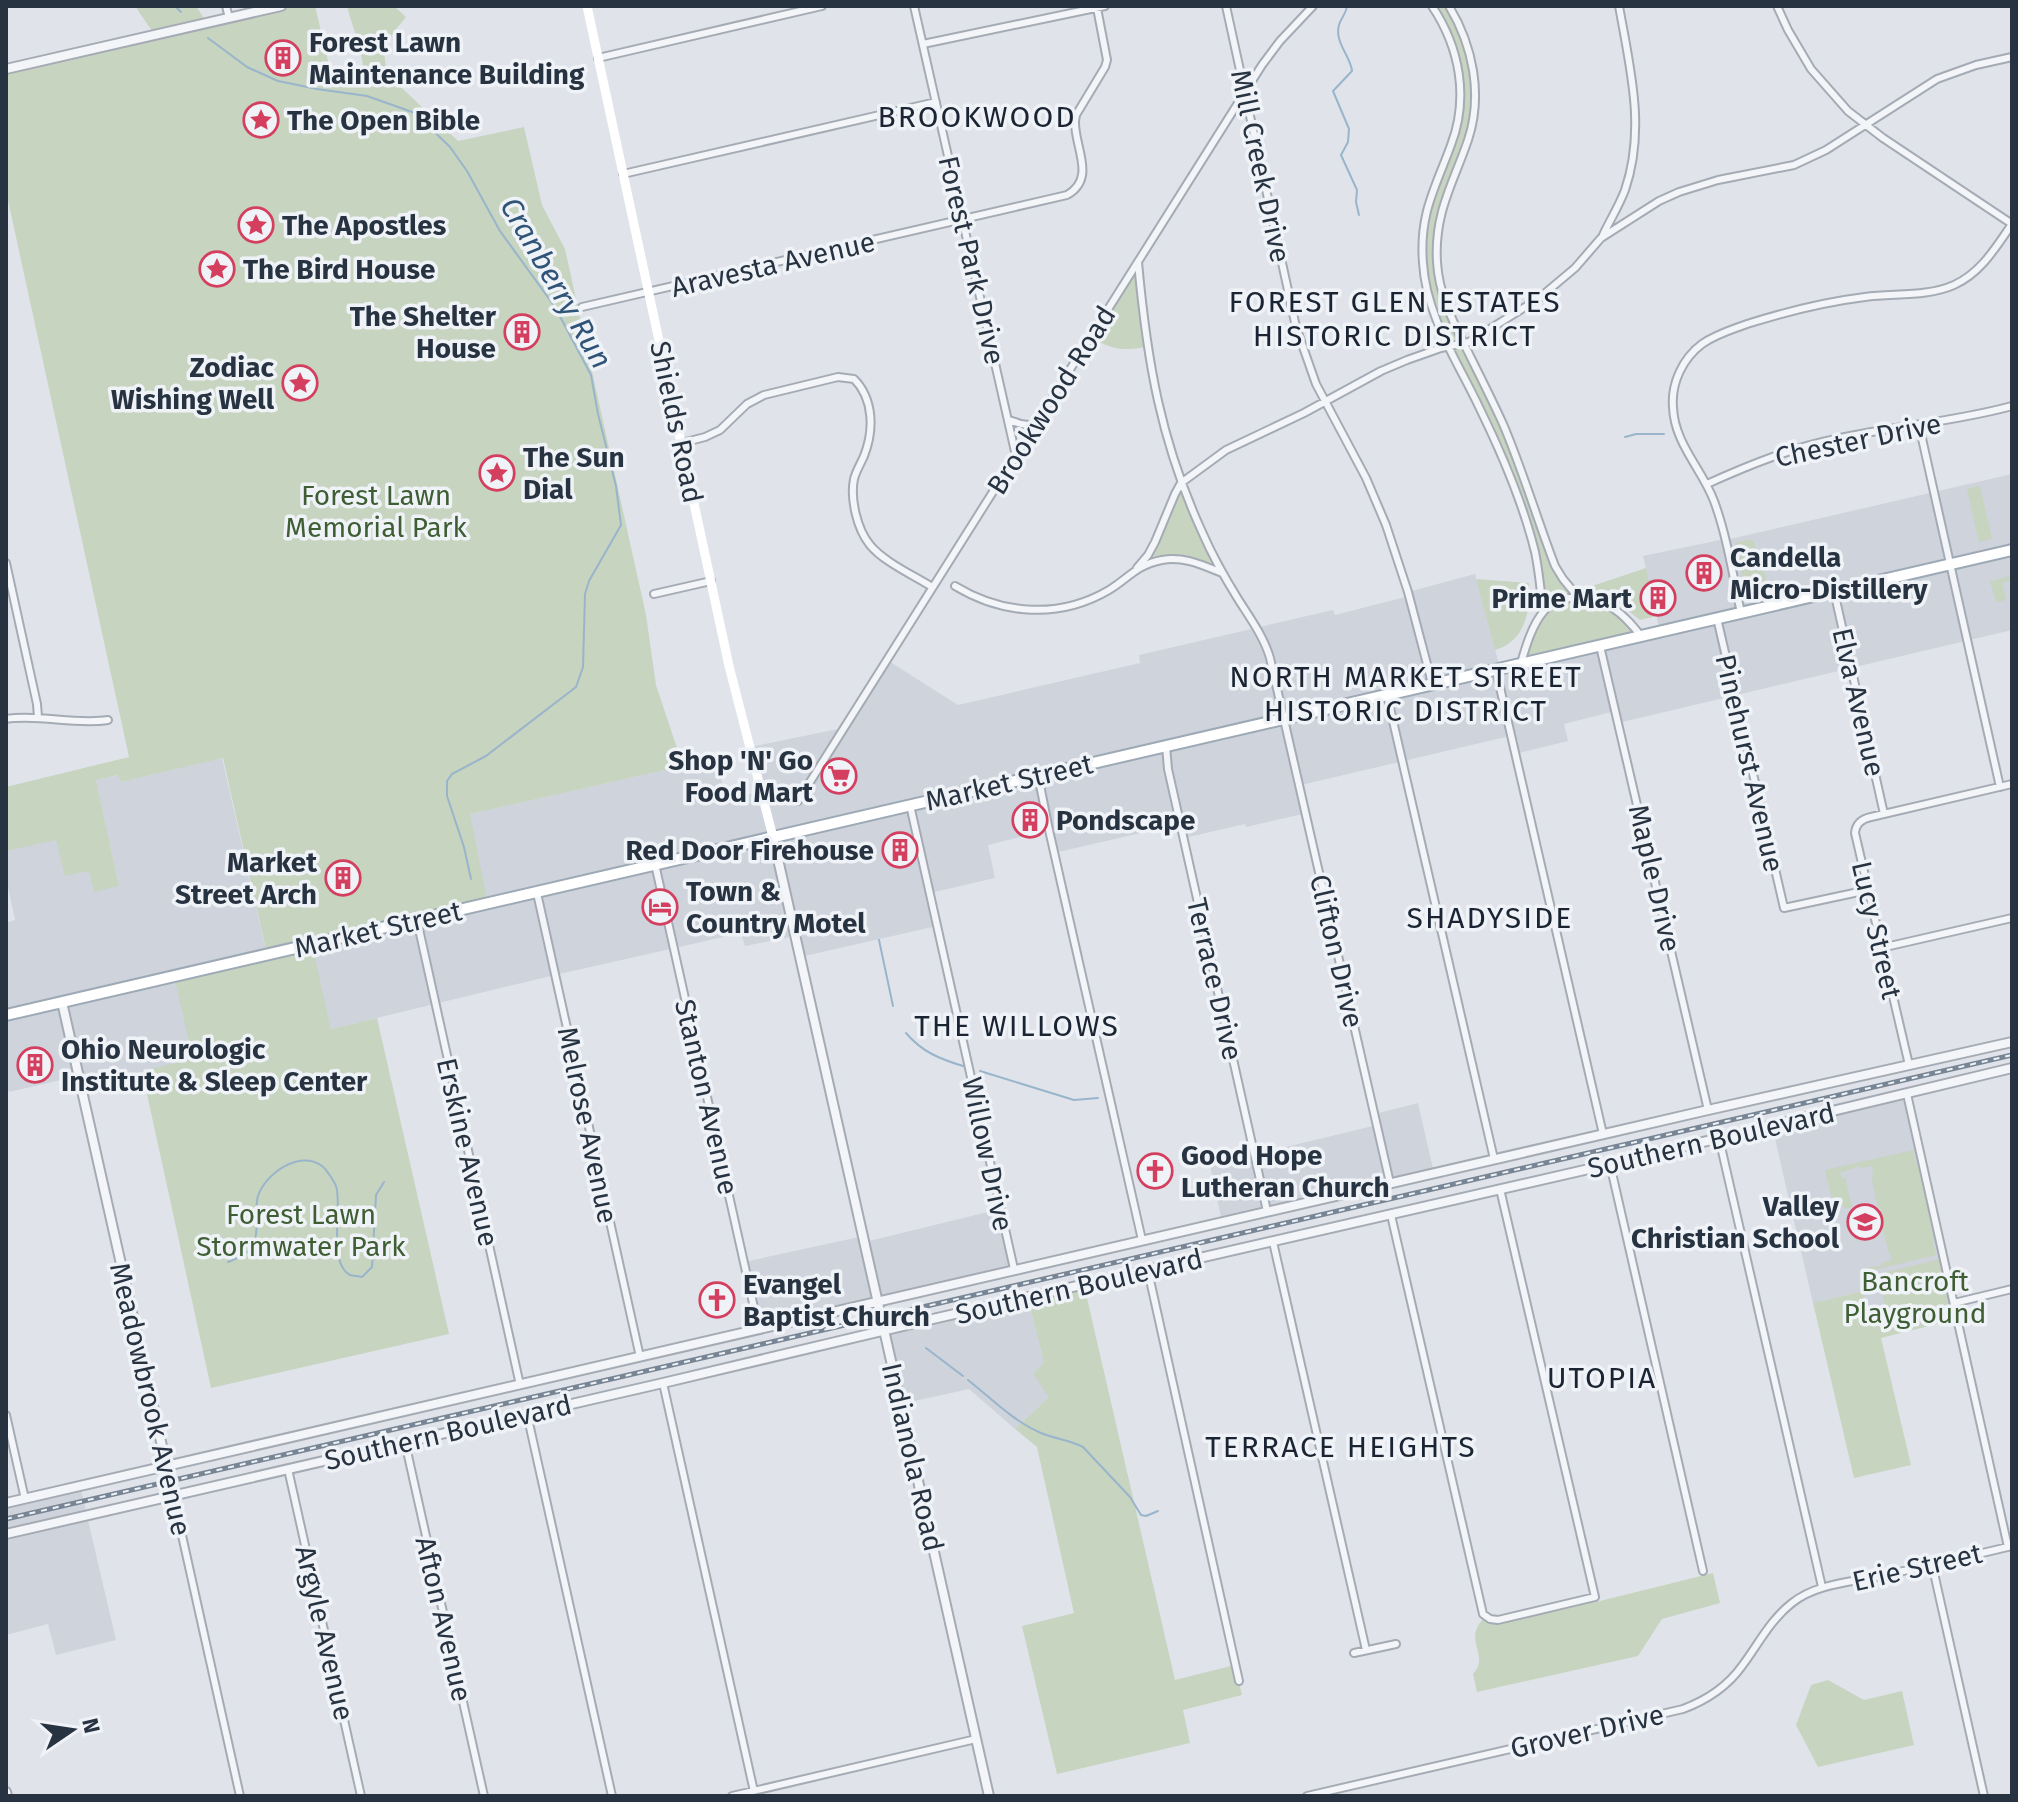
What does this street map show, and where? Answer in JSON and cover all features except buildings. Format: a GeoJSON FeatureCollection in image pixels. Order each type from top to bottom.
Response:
{"type":"FeatureCollection","features":[{"type":"Feature","properties":{"kind":"main road","name":"Shields Road"},"geometry":{"type":"LineString","coordinates":[[587,6],[729,666],[773,837]]}},
{"type":"Feature","properties":{"kind":"main road","name":"Market Street"},"geometry":{"type":"LineString","coordinates":[[6,1015],[2012,550]]}},
{"type":"Feature","properties":{"kind":"street"},"geometry":{"type":"LineString","coordinates":[[226,6],[229,18]]}},
{"type":"Feature","properties":{"kind":"street"},"geometry":{"type":"LineString","coordinates":[[6,69],[281,6]]}},
{"type":"Feature","properties":{"kind":"street"},"geometry":{"type":"LineString","coordinates":[[598,58],[822,6]]}},
{"type":"Feature","properties":{"kind":"street","name":"Forest Park Drive"},"geometry":{"type":"LineString","coordinates":[[914,6],[1016,456]]}},
{"type":"Feature","properties":{"kind":"street","name":"Mill Creek Drive"},"geometry":{"type":"LineString","coordinates":[[1226,6],[1296,327],[1309,365],[1386,525],[1432,683]]}},
{"type":"Feature","properties":{"kind":"street","name":"Brookwood Road"},"geometry":{"type":"LineString","coordinates":[[798,801],[1244,93],[1280,41],[1313,6]]}},
{"type":"Feature","properties":{"kind":"street"},"geometry":{"type":"LineString","coordinates":[[1432,6],[1450,38],[1461,91],[1451,146],[1429,198],[1424,221],[1422,244],[1426,289],[1432,310],[1486,421],[1527,525],[1535,552],[1543,612]]}},
{"type":"Feature","properties":{"kind":"street"},"geometry":{"type":"LineString","coordinates":[[1449,6],[1463,32],[1474,72],[1474,110],[1470,133],[1443,201],[1437,241],[1440,286],[1524,474],[1555,566],[1578,597]]}},
{"type":"Feature","properties":{"kind":"street"},"geometry":{"type":"LineString","coordinates":[[955,586],[1001,607],[1041,611],[1068,607],[1093,598],[1116,586],[1137,568],[1155,542],[1181,483],[1226,450],[1326,402],[1381,371],[1469,342],[1538,299],[1575,268],[1601,238],[1624,192],[1634,154],[1634,89],[1619,6]]}},
{"type":"Feature","properties":{"kind":"street"},"geometry":{"type":"LineString","coordinates":[[1741,613],[1722,527],[1707,484],[1677,431],[1674,392],[1687,359],[1699,346],[1724,332],[1802,308],[1951,286],[1981,266],[2012,224],[1865,125],[1840,104],[1811,69],[1777,6]]}},
{"type":"Feature","properties":{"kind":"street"},"geometry":{"type":"LineString","coordinates":[[923,44],[1101,7]]}},
{"type":"Feature","properties":{"kind":"street","name":"Aravesta Avenue"},"geometry":{"type":"LineString","coordinates":[[582,307],[1067,195],[1081,181],[1083,165],[1076,115],[1107,60],[1101,7]]}},
{"type":"Feature","properties":{"kind":"street"},"geometry":{"type":"LineString","coordinates":[[1601,238],[1679,192],[1718,180],[1794,165],[1826,150],[1937,79],[1976,65],[2012,57]]}},
{"type":"Feature","properties":{"kind":"street"},"geometry":{"type":"LineString","coordinates":[[623,174],[936,102]]}},
{"type":"Feature","properties":{"kind":"street"},"geometry":{"type":"LineString","coordinates":[[1451,146],[1463,151]]}},
{"type":"Feature","properties":{"kind":"street","name":"Clifton Drive"},"geometry":{"type":"LineString","coordinates":[[1138,262],[1144,330],[1153,383],[1181,483],[1222,573],[1268,650],[1390,1183]]}},
{"type":"Feature","properties":{"kind":"street"},"geometry":{"type":"LineString","coordinates":[[682,443],[722,429],[747,404],[764,395],[838,377],[854,379],[863,390],[870,422],[868,444],[855,474],[853,489],[860,527],[874,549],[932,587]]}},
{"type":"Feature","properties":{"kind":"street","name":"Chester Drive"},"geometry":{"type":"LineString","coordinates":[[1707,484],[1754,463],[1807,446],[2012,406]]}},
{"type":"Feature","properties":{"kind":"street"},"geometry":{"type":"LineString","coordinates":[[1009,420],[1035,426]]}},
{"type":"Feature","properties":{"kind":"street"},"geometry":{"type":"LineString","coordinates":[[1919,425],[2000,787]]}},
{"type":"Feature","properties":{"kind":"street"},"geometry":{"type":"LineString","coordinates":[[1510,479],[1524,474]]}},
{"type":"Feature","properties":{"kind":"street"},"geometry":{"type":"LineString","coordinates":[[1137,568],[1178,559],[1222,573]]}},
{"type":"Feature","properties":{"kind":"street"},"geometry":{"type":"LineString","coordinates":[[6,563],[38,717]]}},
{"type":"Feature","properties":{"kind":"street"},"geometry":{"type":"LineString","coordinates":[[654,594],[711,581]]}},
{"type":"Feature","properties":{"kind":"street","name":"Elva Avenue"},"geometry":{"type":"LineString","coordinates":[[1834,591],[1884,814]]}},
{"type":"Feature","properties":{"kind":"street"},"geometry":{"type":"LineString","coordinates":[[1521,663],[1526,644],[1543,612],[1560,601],[1578,597],[1600,601],[1612,607],[1641,636]]}},
{"type":"Feature","properties":{"kind":"street","name":"Pinehurst Avenue"},"geometry":{"type":"LineString","coordinates":[[1717,618],[1784,908],[1868,890]]}},
{"type":"Feature","properties":{"kind":"street","name":"Maple Drive"},"geometry":{"type":"LineString","coordinates":[[1600,646],[1708,1110]]}},
{"type":"Feature","properties":{"kind":"street"},"geometry":{"type":"LineString","coordinates":[[1496,670],[1603,1134]]}},
{"type":"Feature","properties":{"kind":"street"},"geometry":{"type":"LineString","coordinates":[[1387,695],[1494,1159]]}},
{"type":"Feature","properties":{"kind":"street"},"geometry":{"type":"LineString","coordinates":[[6,719],[108,720]]}},
{"type":"Feature","properties":{"kind":"street","name":"Terrace Drive"},"geometry":{"type":"LineString","coordinates":[[1166,746],[1168,769],[1267,1211]]}},
{"type":"Feature","properties":{"kind":"street"},"geometry":{"type":"LineString","coordinates":[[1038,775],[1142,1240]]}},
{"type":"Feature","properties":{"kind":"street"},"geometry":{"type":"LineString","coordinates":[[1884,814],[2012,784]]}},
{"type":"Feature","properties":{"kind":"street","name":"Willow Drive"},"geometry":{"type":"LineString","coordinates":[[910,805],[1014,1269]]}},
{"type":"Feature","properties":{"kind":"street","name":"Lucy Street"},"geometry":{"type":"LineString","coordinates":[[1884,814],[1864,819],[1855,830],[1909,1065]]}},
{"type":"Feature","properties":{"kind":"street","name":"Indianola Road"},"geometry":{"type":"LineString","coordinates":[[773,837],[989,1796]]}},
{"type":"Feature","properties":{"kind":"street","name":"Stanton Avenue"},"geometry":{"type":"LineString","coordinates":[[655,864],[759,1330]]}},
{"type":"Feature","properties":{"kind":"street","name":"Melrose Avenue"},"geometry":{"type":"LineString","coordinates":[[537,893],[640,1357]]}},
{"type":"Feature","properties":{"kind":"street"},"geometry":{"type":"LineString","coordinates":[[1881,948],[2012,918]]}},
{"type":"Feature","properties":{"kind":"street","name":"Erskine Avenue"},"geometry":{"type":"LineString","coordinates":[[417,920],[520,1385]]}},
{"type":"Feature","properties":{"kind":"street","name":"Meadowbrook Avenue"},"geometry":{"type":"LineString","coordinates":[[62,1002],[240,1796]]}},
{"type":"Feature","properties":{"kind":"street","name":"Southern Boulevard"},"geometry":{"type":"LineString","coordinates":[[6,1503],[2012,1042]]}},
{"type":"Feature","properties":{"kind":"street","name":"Southern Boulevard"},"geometry":{"type":"LineString","coordinates":[[6,1534],[1391,1215],[2012,1068]]}},
{"type":"Feature","properties":{"kind":"street"},"geometry":{"type":"LineString","coordinates":[[1907,1094],[2010,1546]]}},
{"type":"Feature","properties":{"kind":"street"},"geometry":{"type":"LineString","coordinates":[[1719,1138],[1822,1587]]}},
{"type":"Feature","properties":{"kind":"street"},"geometry":{"type":"LineString","coordinates":[[1610,1164],[1703,1571]]}},
{"type":"Feature","properties":{"kind":"street"},"geometry":{"type":"LineString","coordinates":[[1391,1215],[1485,1617],[1498,1620],[1595,1597],[1500,1189]]}},
{"type":"Feature","properties":{"kind":"street"},"geometry":{"type":"LineString","coordinates":[[1273,1242],[1366,1650]]}},
{"type":"Feature","properties":{"kind":"street"},"geometry":{"type":"LineString","coordinates":[[1148,1271],[1239,1681]]}},
{"type":"Feature","properties":{"kind":"street"},"geometry":{"type":"LineString","coordinates":[[1954,1303],[2012,1289]]}},
{"type":"Feature","properties":{"kind":"street"},"geometry":{"type":"LineString","coordinates":[[663,1383],[755,1793]]}},
{"type":"Feature","properties":{"kind":"street"},"geometry":{"type":"LineString","coordinates":[[527,1414],[612,1796]]}},
{"type":"Feature","properties":{"kind":"street"},"geometry":{"type":"LineString","coordinates":[[6,1415],[25,1499]]}},
{"type":"Feature","properties":{"kind":"street","name":"Afton Avenue"},"geometry":{"type":"LineString","coordinates":[[405,1442],[484,1796]]}},
{"type":"Feature","properties":{"kind":"street","name":"Argyle Avenue"},"geometry":{"type":"LineString","coordinates":[[288,1469],[361,1796]]}},
{"type":"Feature","properties":{"kind":"street","name":"Erie Street"},"geometry":{"type":"LineString","coordinates":[[1822,1587],[2010,1546]]}},
{"type":"Feature","properties":{"kind":"street"},"geometry":{"type":"LineString","coordinates":[[1932,1564],[1984,1796]]}},
{"type":"Feature","properties":{"kind":"street","name":"Grover Drive"},"geometry":{"type":"LineString","coordinates":[[1307,1796],[1661,1715],[1695,1704],[1712,1695],[1732,1678],[1783,1611],[1802,1596],[1822,1587]]}},
{"type":"Feature","properties":{"kind":"street"},"geometry":{"type":"LineString","coordinates":[[1354,1653],[1396,1644]]}},
{"type":"Feature","properties":{"kind":"street"},"geometry":{"type":"LineString","coordinates":[[732,1796],[976,1739]]}},
{"type":"Feature","properties":{"kind":"shaded area"},"geometry":{"type":"Polygon","coordinates":[[[2012,474],[2012,630],[1618,723],[1615,711],[1564,724],[1568,741],[1515,754],[1510,736],[1301,785],[1307,813],[1246,827],[1245,824],[1184,838],[1180,824],[1054,853],[1048,830],[988,845],[995,878],[930,893],[937,926],[800,957],[796,936],[745,946],[741,933],[331,1029],[311,944],[470,814],[683,766],[685,774],[718,767],[726,799],[760,792],[750,747],[843,728],[887,660],[958,705],[1140,663],[1139,655],[1333,610],[1335,615],[1409,596],[1408,592],[1475,574],[1500,668],[1660,632],[1643,556],[2012,474]]]}},
{"type":"Feature","properties":{"kind":"shaded area"},"geometry":{"type":"Polygon","coordinates":[[[222,758],[267,955],[194,1060],[81,1086],[78,1076],[9,1092],[6,1089],[6,923],[15,920],[6,878],[6,851],[56,839],[89,871],[119,886],[96,780],[119,775],[121,782],[222,758]]]}},
{"type":"Feature","properties":{"kind":"shaded area","name":"Valley Christian School"},"geometry":{"type":"Polygon","coordinates":[[[1907,1094],[1944,1258],[1886,1310],[1869,1314],[1863,1291],[1813,1303],[1772,1126],[1907,1094]]]}},
{"type":"Feature","properties":{"kind":"shaded area"},"geometry":{"type":"Polygon","coordinates":[[[1418,1103],[1434,1173],[1222,1222],[1210,1165],[1377,1125],[1375,1114],[1418,1103]]]}},
{"type":"Feature","properties":{"kind":"shaded area"},"geometry":{"type":"Polygon","coordinates":[[[1000,1209],[1014,1269],[759,1330],[744,1262],[864,1236],[865,1242],[1000,1209]]]}},
{"type":"Feature","properties":{"kind":"shaded area"},"geometry":{"type":"Polygon","coordinates":[[[1028,1298],[1049,1397],[1015,1429],[969,1389],[901,1404],[885,1330],[1028,1298]]]}},
{"type":"Feature","properties":{"kind":"shaded area"},"geometry":{"type":"Polygon","coordinates":[[[80,1486],[116,1640],[56,1655],[48,1624],[6,1635],[6,1503],[80,1486]]]}},
{"type":"Feature","properties":{"kind":"green space"},"geometry":{"type":"Polygon","coordinates":[[[135,6],[196,6],[207,23],[281,6],[315,6],[334,86],[364,79],[360,51],[347,6],[394,6],[406,17],[393,33],[384,53],[387,74],[458,141],[524,127],[542,205],[565,249],[646,615],[656,685],[683,766],[470,814],[488,904],[312,945],[331,1029],[377,1018],[449,1334],[211,1388],[142,1071],[193,1059],[174,976],[267,954],[223,758],[121,782],[118,775],[96,780],[119,886],[94,892],[89,871],[65,876],[56,840],[6,851],[6,787],[129,757],[6,191],[6,69],[154,34],[135,6]]]}},
{"type":"Feature","properties":{"kind":"green space"},"geometry":{"type":"Polygon","coordinates":[[[1432,6],[1449,6],[1457,18],[1475,85],[1470,133],[1438,223],[1440,286],[1490,396],[1551,557],[1578,598],[1612,607],[1641,636],[1521,663],[1543,612],[1535,552],[1510,479],[1446,342],[1426,289],[1424,221],[1458,121],[1458,66],[1432,6]]]}},
{"type":"Feature","properties":{"kind":"green space"},"geometry":{"type":"Polygon","coordinates":[[[1138,262],[1147,347],[1124,349],[1105,345],[1091,337],[1138,262]]]}},
{"type":"Feature","properties":{"kind":"green space"},"geometry":{"type":"Polygon","coordinates":[[[1181,483],[1222,573],[1178,559],[1137,568],[1148,555],[1181,483]]]}},
{"type":"Feature","properties":{"kind":"green space"},"geometry":{"type":"Polygon","coordinates":[[[1980,486],[1992,539],[1979,542],[1967,489],[1980,486]]]}},
{"type":"Feature","properties":{"kind":"green space"},"geometry":{"type":"Polygon","coordinates":[[[1750,539],[1762,561],[1767,583],[1763,584],[1765,591],[1747,592],[1744,587],[1735,543],[1750,539]]]}},
{"type":"Feature","properties":{"kind":"green space"},"geometry":{"type":"Polygon","coordinates":[[[1646,568],[1657,616],[1640,620],[1617,602],[1586,588],[1646,568]]]}},
{"type":"Feature","properties":{"kind":"green space"},"geometry":{"type":"Polygon","coordinates":[[[2012,576],[2012,580],[2002,583],[2006,600],[1996,602],[1990,581],[2012,576]]]}},
{"type":"Feature","properties":{"kind":"green space"},"geometry":{"type":"Polygon","coordinates":[[[1476,579],[1529,583],[1527,614],[1520,632],[1514,640],[1495,650],[1476,579]]]}},
{"type":"Feature","properties":{"kind":"green space"},"geometry":{"type":"Polygon","coordinates":[[[1913,1150],[1917,1167],[1923,1164],[1940,1241],[1933,1241],[1936,1255],[1866,1272],[1865,1268],[1881,1266],[1881,1263],[1892,1260],[1872,1180],[1872,1166],[1859,1166],[1840,1173],[1842,1178],[1845,1177],[1852,1207],[1845,1209],[1844,1206],[1834,1208],[1825,1170],[1913,1150]]]}},
{"type":"Feature","properties":{"kind":"green space","name":"Bancroft Playground"},"geometry":{"type":"Polygon","coordinates":[[[1944,1258],[1957,1319],[1881,1338],[1911,1465],[1854,1478],[1813,1303],[1863,1291],[1869,1314],[1886,1310],[1878,1274],[1944,1258]]]}},
{"type":"Feature","properties":{"kind":"green space"},"geometry":{"type":"Polygon","coordinates":[[[1084,1285],[1175,1680],[1235,1665],[1242,1695],[1183,1710],[1190,1743],[1057,1774],[1022,1626],[1074,1613],[1037,1447],[1015,1429],[1049,1397],[1033,1374],[1044,1363],[1028,1298],[1084,1285]]]}},
{"type":"Feature","properties":{"kind":"green space"},"geometry":{"type":"Polygon","coordinates":[[[1713,1573],[1720,1603],[1662,1619],[1638,1656],[1477,1692],[1473,1674],[1479,1660],[1475,1640],[1478,1625],[1485,1617],[1490,1619],[1595,1597],[1596,1602],[1713,1573]]]}},
{"type":"Feature","properties":{"kind":"green space"},"geometry":{"type":"Polygon","coordinates":[[[1828,1680],[1864,1700],[1902,1691],[1914,1745],[1818,1767],[1796,1725],[1811,1685],[1828,1680]]]}},
{"type":"Feature","properties":{"kind":"waterway","name":"Cranberry Run"},"geometry":{"type":"LineString","coordinates":[[175,6],[181,12]]}},
{"type":"Feature","properties":{"kind":"waterway"},"geometry":{"type":"LineString","coordinates":[[1347,6],[1338,31],[1352,71],[1333,91],[1349,129],[1348,142],[1341,155],[1357,190],[1359,215]]}},
{"type":"Feature","properties":{"kind":"waterway","name":"Cranberry Run"},"geometry":{"type":"LineString","coordinates":[[208,38],[247,67],[278,81],[367,96],[415,113],[450,147],[467,171],[500,231],[555,307],[591,375],[616,486],[621,525],[589,581],[585,594],[583,667],[576,687],[486,756],[452,774],[447,781],[447,796],[471,879]]}},
{"type":"Feature","properties":{"kind":"waterway"},"geometry":{"type":"LineString","coordinates":[[1625,437],[1664,434]]}},
{"type":"Feature","properties":{"kind":"waterway"},"geometry":{"type":"LineString","coordinates":[[879,940],[893,1006]]}},
{"type":"Feature","properties":{"kind":"waterway"},"geometry":{"type":"LineString","coordinates":[[906,1033],[932,1054],[963,1066]]}},
{"type":"Feature","properties":{"kind":"waterway"},"geometry":{"type":"LineString","coordinates":[[980,1071],[1074,1100],[1098,1098]]}},
{"type":"Feature","properties":{"kind":"waterway","name":"Cranberry Run"},"geometry":{"type":"LineString","coordinates":[[228,1262],[245,1254],[253,1244],[256,1207],[262,1188],[284,1166],[304,1160],[322,1166],[335,1184],[338,1195],[339,1259],[350,1275],[362,1277],[372,1267],[376,1195],[384,1182]]}},
{"type":"Feature","properties":{"kind":"waterway"},"geometry":{"type":"LineString","coordinates":[[926,1348],[963,1376]]}},
{"type":"Feature","properties":{"kind":"waterway"},"geometry":{"type":"LineString","coordinates":[[968,1380],[1031,1428],[1083,1447],[1130,1497],[1141,1515],[1158,1511]]}},
{"type":"Feature","properties":{"kind":"railway"},"geometry":{"type":"LineString","coordinates":[[6,1519],[2012,1055]]}},
{"type":"Feature","properties":{"kind":"place","name":"Forest Lawn Maintenance Building"},"geometry":{"type":"Point","coordinates":[283,58]}},
{"type":"Feature","properties":{"kind":"place","name":"The Open Bible"},"geometry":{"type":"Point","coordinates":[261,120]}},
{"type":"Feature","properties":{"kind":"place","name":"The Apostles"},"geometry":{"type":"Point","coordinates":[256,225]}},
{"type":"Feature","properties":{"kind":"place","name":"The Bird House"},"geometry":{"type":"Point","coordinates":[217,269]}},
{"type":"Feature","properties":{"kind":"place","name":"The Shelter House"},"geometry":{"type":"Point","coordinates":[522,332]}},
{"type":"Feature","properties":{"kind":"place","name":"Zodiac Wishing Well"},"geometry":{"type":"Point","coordinates":[300,383]}},
{"type":"Feature","properties":{"kind":"place","name":"The Sun Dial"},"geometry":{"type":"Point","coordinates":[497,473]}},
{"type":"Feature","properties":{"kind":"place","name":"Candella Micro-Distillery"},"geometry":{"type":"Point","coordinates":[1704,573]}},
{"type":"Feature","properties":{"kind":"place","name":"Prime Mart"},"geometry":{"type":"Point","coordinates":[1658,598]}},
{"type":"Feature","properties":{"kind":"place","name":"Shop 'N' Go Food Mart"},"geometry":{"type":"Point","coordinates":[839,776]}},
{"type":"Feature","properties":{"kind":"place","name":"Pondscape"},"geometry":{"type":"Point","coordinates":[1030,820]}},
{"type":"Feature","properties":{"kind":"place","name":"Red Door Firehouse"},"geometry":{"type":"Point","coordinates":[900,850]}},
{"type":"Feature","properties":{"kind":"place","name":"Market Street Arch"},"geometry":{"type":"Point","coordinates":[343,878]}},
{"type":"Feature","properties":{"kind":"place","name":"Town & Country Motel"},"geometry":{"type":"Point","coordinates":[660,907]}},
{"type":"Feature","properties":{"kind":"place","name":"Ohio Neurologic Institute & Sleep Center"},"geometry":{"type":"Point","coordinates":[35,1065]}},
{"type":"Feature","properties":{"kind":"place","name":"Good Hope Lutheran Church"},"geometry":{"type":"Point","coordinates":[1155,1171]}},
{"type":"Feature","properties":{"kind":"place","name":"Valley Christian School"},"geometry":{"type":"Point","coordinates":[1865,1222]}},
{"type":"Feature","properties":{"kind":"place","name":"Evangel Baptist Church"},"geometry":{"type":"Point","coordinates":[717,1300]}},
{"type":"Feature","properties":{"kind":"district","name":"BROOKWOOD"},"geometry":{"type":"Point","coordinates":[977,117]}},
{"type":"Feature","properties":{"kind":"district","name":"FOREST GLEN ESTATES HISTORIC DISTRICT"},"geometry":{"type":"Point","coordinates":[1395,319]}},
{"type":"Feature","properties":{"kind":"district","name":"NORTH MARKET STREET HISTORIC DISTRICT"},"geometry":{"type":"Point","coordinates":[1406,694]}},
{"type":"Feature","properties":{"kind":"district","name":"SHADYSIDE"},"geometry":{"type":"Point","coordinates":[1490,918]}},
{"type":"Feature","properties":{"kind":"district","name":"THE WILLOWS"},"geometry":{"type":"Point","coordinates":[1017,1026]}},
{"type":"Feature","properties":{"kind":"district","name":"UTOPIA"},"geometry":{"type":"Point","coordinates":[1602,1378]}},
{"type":"Feature","properties":{"kind":"district","name":"TERRACE HEIGHTS"},"geometry":{"type":"Point","coordinates":[1341,1447]}},
{"type":"Feature","properties":{"kind":"park label","name":"Forest Lawn Memorial Park"},"geometry":{"type":"Point","coordinates":[376,511]}},
{"type":"Feature","properties":{"kind":"park label","name":"Forest Lawn Stormwater Park"},"geometry":{"type":"Point","coordinates":[301,1230]}}]}
